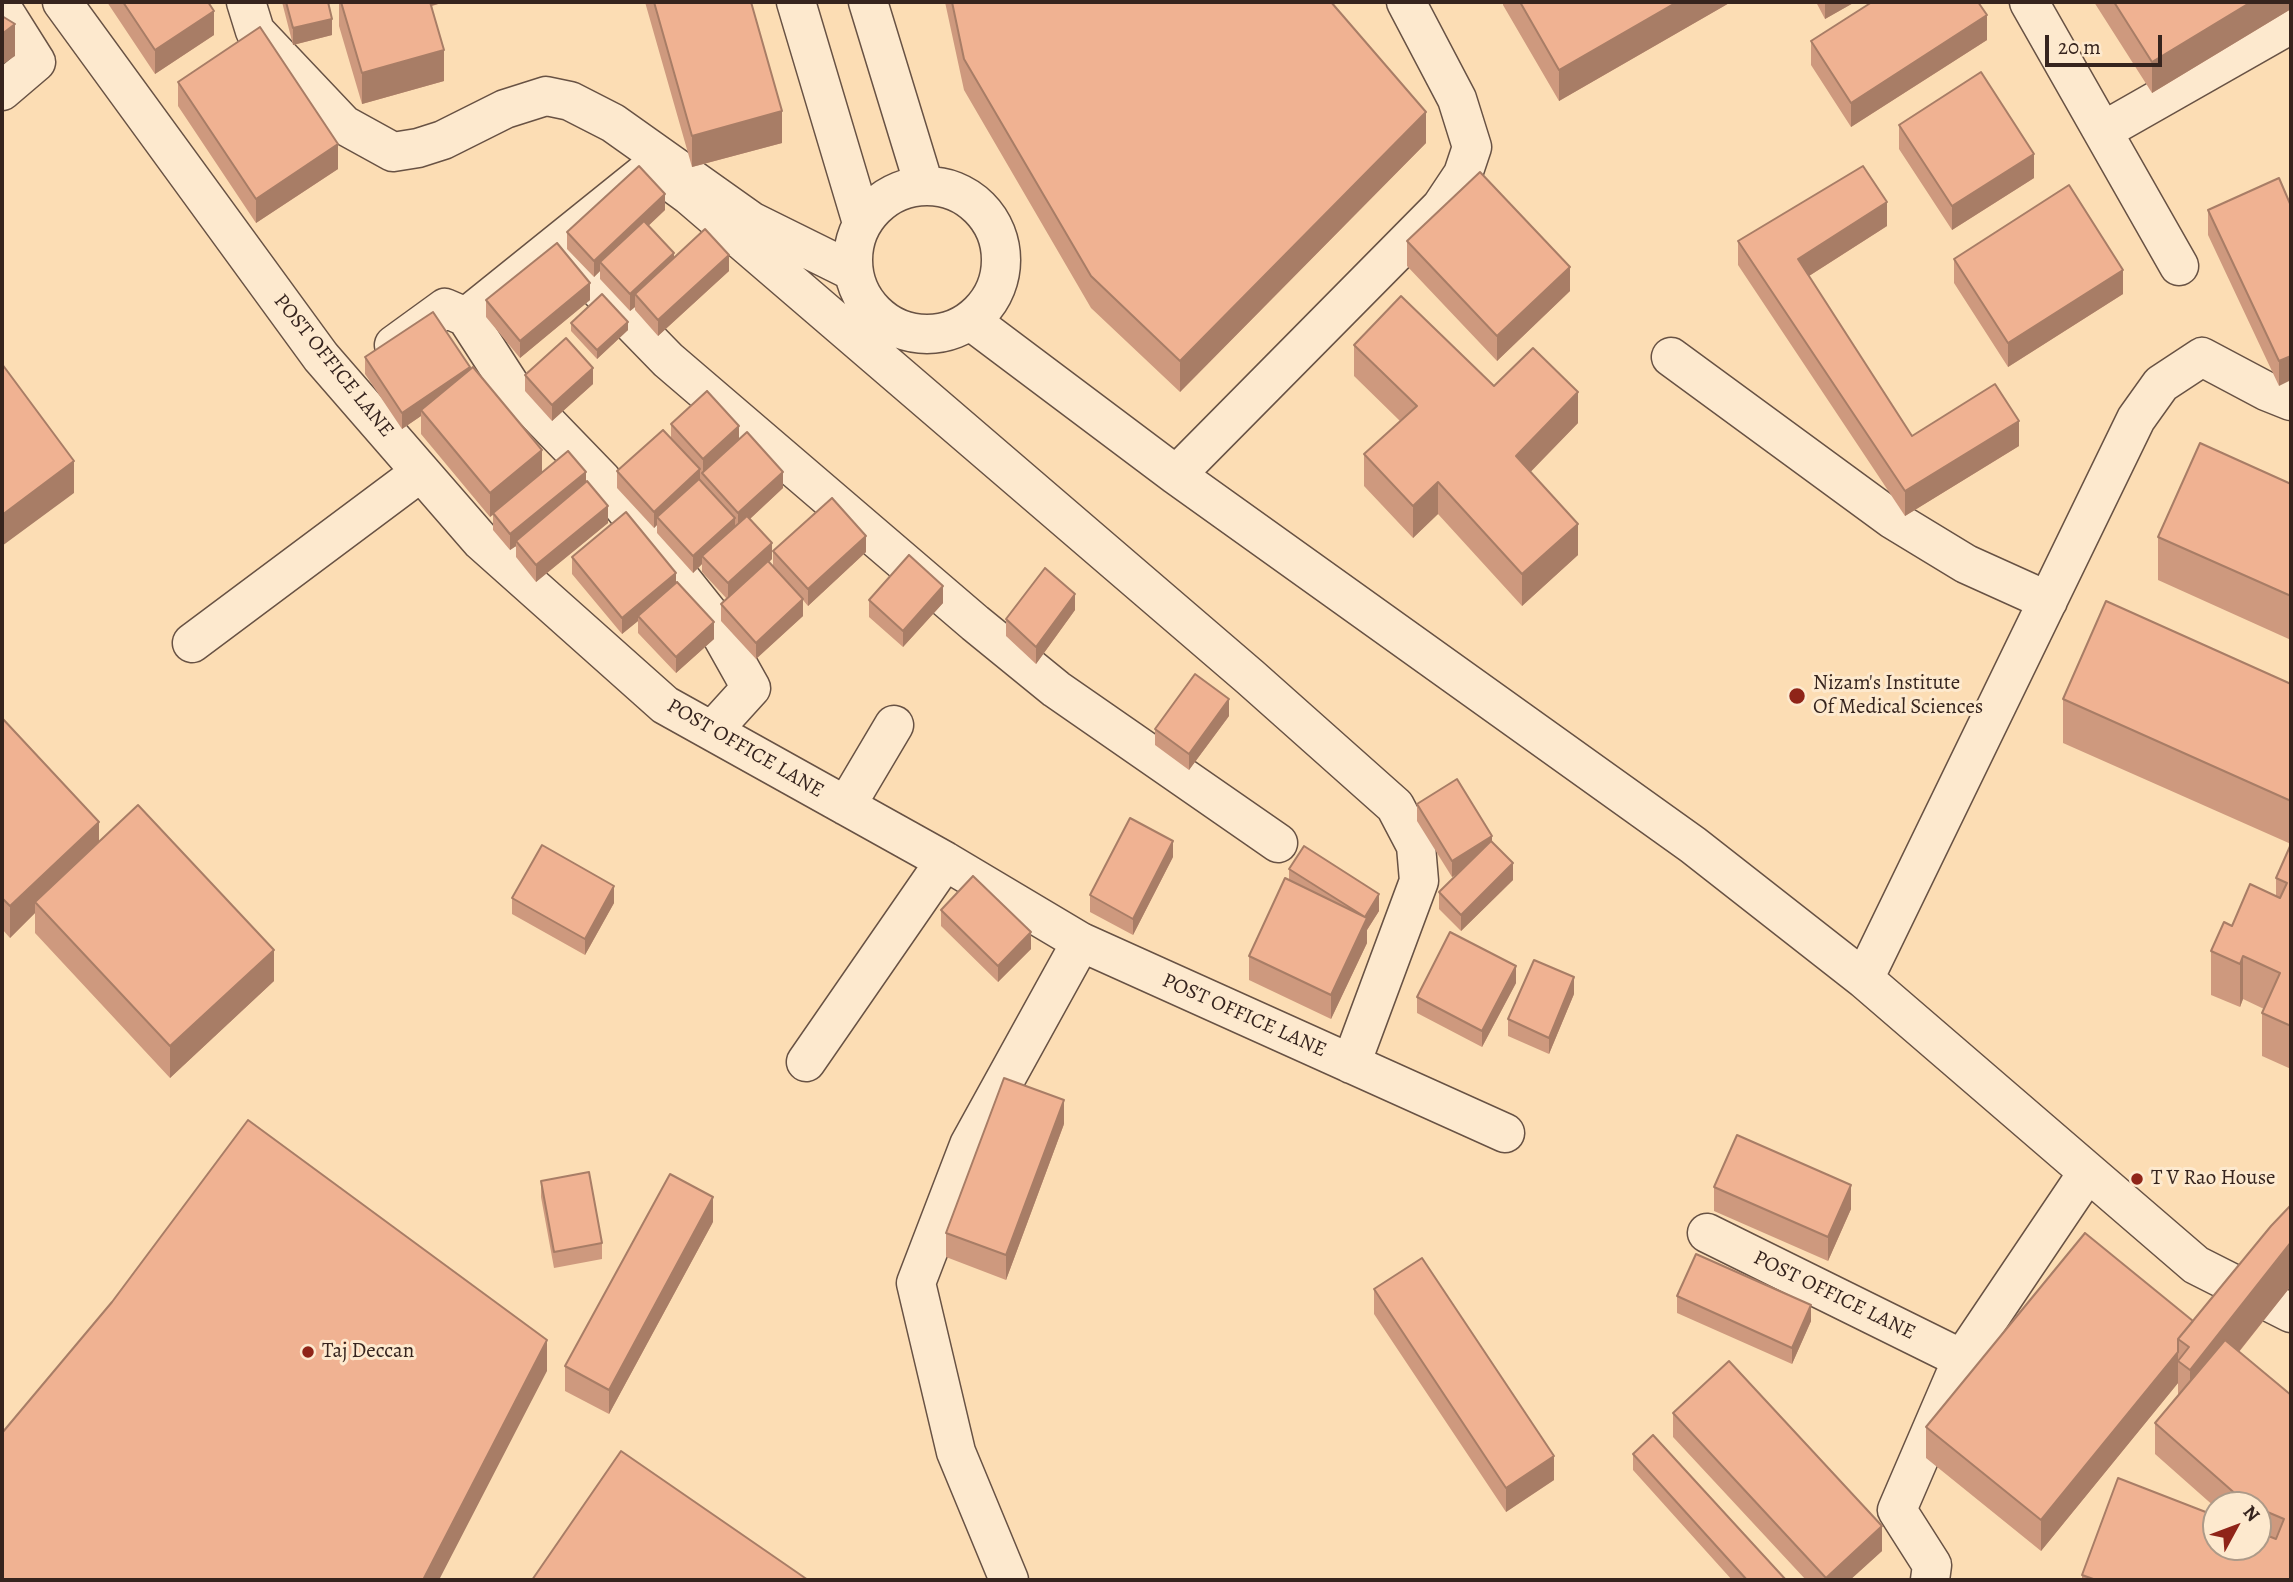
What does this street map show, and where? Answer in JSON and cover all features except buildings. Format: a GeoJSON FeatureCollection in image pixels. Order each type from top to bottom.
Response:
{"type":"FeatureCollection","features":[{"type":"Feature","properties":{"kind":"street","name":"POST OFFICE LANE"},"geometry":{"type":"LineString","coordinates":[[62,2],[321,357],[481,541],[665,705],[945,862],[1081,942],[1505,1133]]}},
{"type":"Feature","properties":{"kind":"street"},"geometry":{"type":"LineString","coordinates":[[246,2],[255,30],[344,125],[393,152],[443,140],[505,108],[546,96],[570,101],[613,123],[751,221],[854,272]]}},
{"type":"Feature","properties":{"kind":"street"},"geometry":{"type":"LineString","coordinates":[[796,2],[862,223]]}},
{"type":"Feature","properties":{"kind":"street"},"geometry":{"type":"LineString","coordinates":[[868,2],[924,185]]}},
{"type":"Feature","properties":{"kind":"street"},"geometry":{"type":"LineString","coordinates":[[1176,475],[1441,207],[1463,174],[1472,147],[1457,99],[1406,2]]}},
{"type":"Feature","properties":{"kind":"street"},"geometry":{"type":"LineString","coordinates":[[2032,3],[2179,266]]}},
{"type":"Feature","properties":{"kind":"street"},"geometry":{"type":"LineString","coordinates":[[2,91],[36,62],[8,7]]}},
{"type":"Feature","properties":{"kind":"street"},"geometry":{"type":"LineString","coordinates":[[2103,131],[2291,24]]}},
{"type":"Feature","properties":{"kind":"street"},"geometry":{"type":"LineString","coordinates":[[466,317],[645,173],[660,174],[675,184],[1240,668],[1395,806],[1416,846],[1419,881],[1351,1064]]}},
{"type":"Feature","properties":{"kind":"street"},"geometry":{"type":"LineString","coordinates":[[924,185],[947,188],[969,198],[987,215],[998,236],[1002,259],[999,283],[988,304],[971,321],[949,332],[925,334],[900,329],[879,316],[862,296],[854,272],[854,247],[862,223],[877,204],[899,190],[924,185]]}},
{"type":"Feature","properties":{"kind":"street"},"geometry":{"type":"LineString","coordinates":[[556,245],[668,360],[975,623],[1056,689],[1279,843]]}},
{"type":"Feature","properties":{"kind":"street"},"geometry":{"type":"LineString","coordinates":[[343,382],[445,308],[466,317],[510,385],[602,480],[710,615],[751,688],[712,731]]}},
{"type":"Feature","properties":{"kind":"street"},"geometry":{"type":"LineString","coordinates":[[971,321],[1176,475],[1693,845],[1864,979],[2196,1265],[2291,1313]]}},
{"type":"Feature","properties":{"kind":"street"},"geometry":{"type":"LineString","coordinates":[[1671,357],[1892,519],[1966,564],[2048,601]]}},
{"type":"Feature","properties":{"kind":"street"},"geometry":{"type":"LineString","coordinates":[[1864,979],[2136,419],[2161,384],[2202,357],[2266,391],[2291,401]]}},
{"type":"Feature","properties":{"kind":"street"},"geometry":{"type":"LineString","coordinates":[[192,643],[421,472]]}},
{"type":"Feature","properties":{"kind":"street"},"geometry":{"type":"LineString","coordinates":[[846,806],[894,725]]}},
{"type":"Feature","properties":{"kind":"street"},"geometry":{"type":"LineString","coordinates":[[806,1062],[945,862]]}},
{"type":"Feature","properties":{"kind":"street"},"geometry":{"type":"LineString","coordinates":[[1009,1580],[956,1452],[916,1283],[969,1145],[1081,942]]}},
{"type":"Feature","properties":{"kind":"street"},"geometry":{"type":"LineString","coordinates":[[1930,1580],[1932,1565],[1897,1510],[1962,1359],[2088,1172]]}},
{"type":"Feature","properties":{"kind":"street","name":"POST OFFICE LANE"},"geometry":{"type":"LineString","coordinates":[[1707,1233],[1962,1359]]}},
{"type":"Feature","properties":{"kind":"place","name":"Nizam's Institute Of Medical Sciences"},"geometry":{"type":"Point","coordinates":[1797,696]}},
{"type":"Feature","properties":{"kind":"place","name":"T V Rao House"},"geometry":{"type":"Point","coordinates":[2137,1179]}},
{"type":"Feature","properties":{"kind":"place","name":"Taj Deccan"},"geometry":{"type":"Point","coordinates":[308,1352]}}]}
